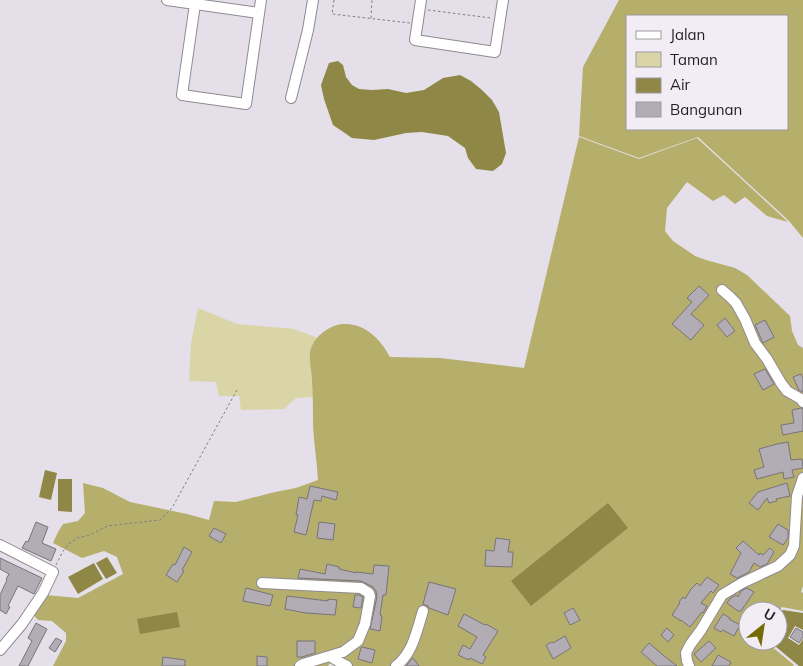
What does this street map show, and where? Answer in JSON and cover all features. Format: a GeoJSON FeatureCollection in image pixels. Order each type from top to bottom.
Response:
{"type":"FeatureCollection","features":[{"type":"Feature","properties":{"kind":"street"},"geometry":{"type":"LineString","coordinates":[[167,0],[259,13]]}},
{"type":"Feature","properties":{"kind":"street"},"geometry":{"type":"LineString","coordinates":[[195,4],[182,95],[246,104],[260,0]]}},
{"type":"Feature","properties":{"kind":"street"},"geometry":{"type":"LineString","coordinates":[[291,98],[308,30],[313,0]]}},
{"type":"Feature","properties":{"kind":"street"},"geometry":{"type":"LineString","coordinates":[[420,5],[415,40],[495,52],[502,0]]}},
{"type":"Feature","properties":{"kind":"street"},"geometry":{"type":"LineString","coordinates":[[722,290],[736,303],[755,343],[781,383],[787,391],[803,402]]}},
{"type":"Feature","properties":{"kind":"street"},"geometry":{"type":"LineString","coordinates":[[689,666],[686,653],[722,595],[778,566],[790,555],[794,546],[797,496],[803,478]]}},
{"type":"Feature","properties":{"kind":"street"},"geometry":{"type":"LineString","coordinates":[[0,545],[53,572],[43,593],[22,624],[0,650]]}},
{"type":"Feature","properties":{"kind":"street"},"geometry":{"type":"LineString","coordinates":[[262,583],[361,588],[369,592],[365,624],[358,641],[343,652],[300,666]]}},
{"type":"Feature","properties":{"kind":"street"},"geometry":{"type":"LineString","coordinates":[[396,666],[410,651],[423,611]]}},
{"type":"Feature","properties":{"kind":"street"},"geometry":{"type":"LineString","coordinates":[[330,656],[347,666]]}},
{"type":"Feature","properties":{"kind":"path"},"geometry":{"type":"LineString","coordinates":[[334,0],[332,14],[417,24]]}},
{"type":"Feature","properties":{"kind":"path"},"geometry":{"type":"LineString","coordinates":[[370,18],[372,0]]}},
{"type":"Feature","properties":{"kind":"path"},"geometry":{"type":"LineString","coordinates":[[420,5],[500,20]]}},
{"type":"Feature","properties":{"kind":"path"},"geometry":{"type":"LineString","coordinates":[[53,572],[63,551],[77,538],[90,535],[107,526],[160,520],[172,508],[238,388]]}},
{"type":"Feature","properties":{"kind":"green space"},"geometry":{"type":"Polygon","coordinates":[[[198,308],[237,324],[294,329],[318,338],[314,397],[296,398],[284,409],[241,410],[239,396],[219,396],[216,382],[189,381],[191,343],[198,308]]]}},
{"type":"Feature","properties":{"kind":"shaded area"},"geometry":{"type":"Polygon","coordinates":[[[619,0],[803,0],[803,238],[789,221],[698,137],[639,158],[579,136],[583,67],[619,0]]]}},
{"type":"Feature","properties":{"kind":"shaded area"},"geometry":{"type":"Polygon","coordinates":[[[579,137],[639,159],[697,138],[788,222],[767,216],[745,197],[735,204],[724,195],[713,201],[687,182],[667,208],[665,231],[673,241],[695,256],[735,268],[747,275],[790,316],[792,331],[798,345],[803,348],[803,586],[801,592],[803,593],[803,611],[788,608],[788,601],[738,601],[738,651],[777,651],[793,666],[336,666],[330,663],[328,666],[53,666],[66,641],[66,633],[52,621],[38,620],[32,613],[46,595],[78,598],[123,574],[117,557],[104,551],[82,558],[53,543],[63,524],[78,521],[85,513],[83,483],[103,488],[130,502],[209,520],[214,501],[236,502],[296,488],[318,480],[313,426],[310,354],[312,346],[318,337],[336,325],[354,325],[367,330],[382,344],[390,357],[440,358],[524,368],[579,137]]]}},
{"type":"Feature","properties":{"kind":"water"},"geometry":{"type":"Polygon","coordinates":[[[338,61],[343,65],[346,77],[352,85],[359,89],[388,89],[406,93],[424,90],[443,78],[460,75],[471,81],[492,100],[499,112],[506,153],[502,164],[493,171],[476,169],[468,158],[465,148],[448,136],[422,132],[406,133],[374,140],[352,138],[333,125],[321,85],[329,63],[338,61]]]}},
{"type":"Feature","properties":{"kind":"water"},"geometry":{"type":"Polygon","coordinates":[[[45,470],[57,473],[51,500],[39,497],[45,470]]]}},
{"type":"Feature","properties":{"kind":"water"},"geometry":{"type":"Polygon","coordinates":[[[58,479],[72,479],[72,512],[58,511],[58,479]]]}},
{"type":"Feature","properties":{"kind":"water"},"geometry":{"type":"Polygon","coordinates":[[[608,503],[628,528],[531,606],[511,581],[608,503]]]}},
{"type":"Feature","properties":{"kind":"water"},"geometry":{"type":"Polygon","coordinates":[[[107,557],[117,573],[106,579],[96,563],[107,557]]]}},
{"type":"Feature","properties":{"kind":"water"},"geometry":{"type":"Polygon","coordinates":[[[94,563],[103,579],[78,594],[68,577],[94,563]]]}},
{"type":"Feature","properties":{"kind":"water"},"geometry":{"type":"Polygon","coordinates":[[[788,611],[803,613],[803,630],[795,626],[788,638],[788,611]]]}},
{"type":"Feature","properties":{"kind":"water"},"geometry":{"type":"Polygon","coordinates":[[[177,612],[180,627],[140,634],[137,619],[177,612]]]}},
{"type":"Feature","properties":{"kind":"water"},"geometry":{"type":"Polygon","coordinates":[[[788,638],[799,645],[803,639],[803,666],[799,666],[781,651],[788,651],[788,638]]]}},
{"type":"Feature","properties":{"kind":"building"},"geometry":{"type":"Polygon","coordinates":[[[699,286],[709,295],[691,314],[704,325],[691,340],[672,324],[692,302],[687,298],[699,286]]]}},
{"type":"Feature","properties":{"kind":"building"},"geometry":{"type":"Polygon","coordinates":[[[725,318],[735,331],[727,337],[717,325],[725,318]]]}},
{"type":"Feature","properties":{"kind":"building"},"geometry":{"type":"Polygon","coordinates":[[[765,320],[774,337],[763,343],[755,325],[765,320]]]}},
{"type":"Feature","properties":{"kind":"building"},"geometry":{"type":"Polygon","coordinates":[[[765,369],[774,384],[763,390],[754,374],[765,369]]]}},
{"type":"Feature","properties":{"kind":"building"},"geometry":{"type":"Polygon","coordinates":[[[801,374],[803,378],[803,392],[799,390],[793,377],[801,374]]]}},
{"type":"Feature","properties":{"kind":"building"},"geometry":{"type":"Polygon","coordinates":[[[803,409],[803,431],[783,435],[781,425],[794,423],[792,410],[803,409]]]}},
{"type":"Feature","properties":{"kind":"building"},"geometry":{"type":"Polygon","coordinates":[[[788,442],[791,460],[802,459],[803,468],[792,470],[794,477],[784,479],[783,472],[757,479],[754,470],[764,467],[759,449],[788,442]]]}},
{"type":"Feature","properties":{"kind":"building"},"geometry":{"type":"Polygon","coordinates":[[[787,483],[790,496],[776,499],[777,501],[769,503],[767,498],[758,510],[749,503],[758,492],[787,483]]]}},
{"type":"Feature","properties":{"kind":"building"},"geometry":{"type":"Polygon","coordinates":[[[310,486],[338,492],[336,500],[322,496],[321,501],[314,500],[306,535],[294,532],[298,515],[296,515],[299,497],[307,499],[310,486]]]}},
{"type":"Feature","properties":{"kind":"building"},"geometry":{"type":"Polygon","coordinates":[[[36,522],[48,527],[42,543],[56,549],[51,561],[22,548],[26,541],[28,542],[36,522]]]}},
{"type":"Feature","properties":{"kind":"building"},"geometry":{"type":"Polygon","coordinates":[[[319,522],[335,524],[333,540],[317,538],[319,522]]]}},
{"type":"Feature","properties":{"kind":"building"},"geometry":{"type":"Polygon","coordinates":[[[778,524],[788,530],[788,538],[783,545],[769,537],[778,524]]]}},
{"type":"Feature","properties":{"kind":"building"},"geometry":{"type":"Polygon","coordinates":[[[214,528],[226,534],[221,543],[209,536],[214,528]]]}},
{"type":"Feature","properties":{"kind":"building"},"geometry":{"type":"Polygon","coordinates":[[[496,538],[510,540],[508,552],[513,552],[512,567],[485,566],[486,550],[494,551],[496,538]]]}},
{"type":"Feature","properties":{"kind":"building"},"geometry":{"type":"Polygon","coordinates":[[[743,541],[759,555],[760,553],[763,555],[770,548],[774,552],[767,564],[760,567],[754,563],[749,572],[737,578],[730,574],[741,553],[736,548],[743,541]]]}},
{"type":"Feature","properties":{"kind":"building"},"geometry":{"type":"Polygon","coordinates":[[[184,547],[192,552],[177,582],[166,575],[173,564],[175,565],[184,547]]]}},
{"type":"Feature","properties":{"kind":"building"},"geometry":{"type":"Polygon","coordinates":[[[0,558],[42,578],[34,594],[18,586],[6,614],[0,610],[0,595],[9,574],[0,569],[0,558]]]}},
{"type":"Feature","properties":{"kind":"building"},"geometry":{"type":"Polygon","coordinates":[[[327,564],[356,573],[373,574],[374,565],[389,566],[386,595],[383,595],[380,615],[382,616],[380,631],[370,629],[377,597],[373,587],[361,581],[298,578],[300,569],[325,574],[327,564]]]}},
{"type":"Feature","properties":{"kind":"building"},"geometry":{"type":"Polygon","coordinates":[[[707,577],[719,585],[701,603],[707,606],[690,627],[672,615],[683,597],[685,599],[697,583],[700,586],[707,577]]]}},
{"type":"Feature","properties":{"kind":"building"},"geometry":{"type":"Polygon","coordinates":[[[429,582],[456,589],[448,615],[423,604],[429,582]]]}},
{"type":"Feature","properties":{"kind":"building"},"geometry":{"type":"Polygon","coordinates":[[[246,588],[273,595],[270,606],[243,601],[246,588]]]}},
{"type":"Feature","properties":{"kind":"building"},"geometry":{"type":"Polygon","coordinates":[[[747,588],[754,592],[748,601],[738,601],[738,611],[727,603],[736,595],[738,597],[741,591],[747,588]]]}},
{"type":"Feature","properties":{"kind":"building"},"geometry":{"type":"Polygon","coordinates":[[[355,595],[363,597],[361,608],[353,607],[355,595]]]}},
{"type":"Feature","properties":{"kind":"building"},"geometry":{"type":"Polygon","coordinates":[[[287,596],[328,601],[328,599],[337,600],[335,615],[285,609],[287,596]]]}},
{"type":"Feature","properties":{"kind":"building"},"geometry":{"type":"Polygon","coordinates":[[[573,608],[580,620],[570,625],[564,613],[573,608]]]}},
{"type":"Feature","properties":{"kind":"building"},"geometry":{"type":"Polygon","coordinates":[[[464,614],[498,631],[483,655],[486,657],[482,664],[458,655],[463,645],[470,649],[477,637],[458,626],[464,614]]]}},
{"type":"Feature","properties":{"kind":"building"},"geometry":{"type":"Polygon","coordinates":[[[723,614],[738,624],[734,636],[714,628],[723,614]]]}},
{"type":"Feature","properties":{"kind":"building"},"geometry":{"type":"Polygon","coordinates":[[[36,623],[47,629],[28,666],[19,666],[32,641],[28,638],[36,623]]]}},
{"type":"Feature","properties":{"kind":"building"},"geometry":{"type":"Polygon","coordinates":[[[667,628],[674,635],[668,642],[661,635],[667,628]]]}},
{"type":"Feature","properties":{"kind":"building"},"geometry":{"type":"Polygon","coordinates":[[[796,628],[803,632],[803,637],[799,643],[790,637],[796,628]]]}},
{"type":"Feature","properties":{"kind":"building"},"geometry":{"type":"Polygon","coordinates":[[[565,636],[571,648],[553,659],[546,645],[565,636]]]}},
{"type":"Feature","properties":{"kind":"building"},"geometry":{"type":"Polygon","coordinates":[[[56,638],[62,641],[55,652],[49,648],[56,638]]]}},
{"type":"Feature","properties":{"kind":"building"},"geometry":{"type":"Polygon","coordinates":[[[297,641],[315,641],[315,653],[297,657],[297,641]]]}},
{"type":"Feature","properties":{"kind":"building"},"geometry":{"type":"Polygon","coordinates":[[[709,641],[716,648],[701,662],[694,654],[709,641]]]}},
{"type":"Feature","properties":{"kind":"building"},"geometry":{"type":"Polygon","coordinates":[[[649,643],[677,666],[657,666],[641,652],[649,643]]]}},
{"type":"Feature","properties":{"kind":"building"},"geometry":{"type":"Polygon","coordinates":[[[362,647],[375,650],[372,663],[358,659],[362,647]]]}},
{"type":"Feature","properties":{"kind":"building"},"geometry":{"type":"Polygon","coordinates":[[[718,655],[731,662],[729,666],[712,666],[718,655]]]}},
{"type":"Feature","properties":{"kind":"building"},"geometry":{"type":"Polygon","coordinates":[[[257,656],[267,657],[267,666],[257,666],[257,656]]]}},
{"type":"Feature","properties":{"kind":"building"},"geometry":{"type":"Polygon","coordinates":[[[163,657],[185,660],[185,666],[162,666],[163,657]]]}},
{"type":"Feature","properties":{"kind":"building"},"geometry":{"type":"Polygon","coordinates":[[[412,659],[419,666],[406,666],[412,659]]]}}]}
